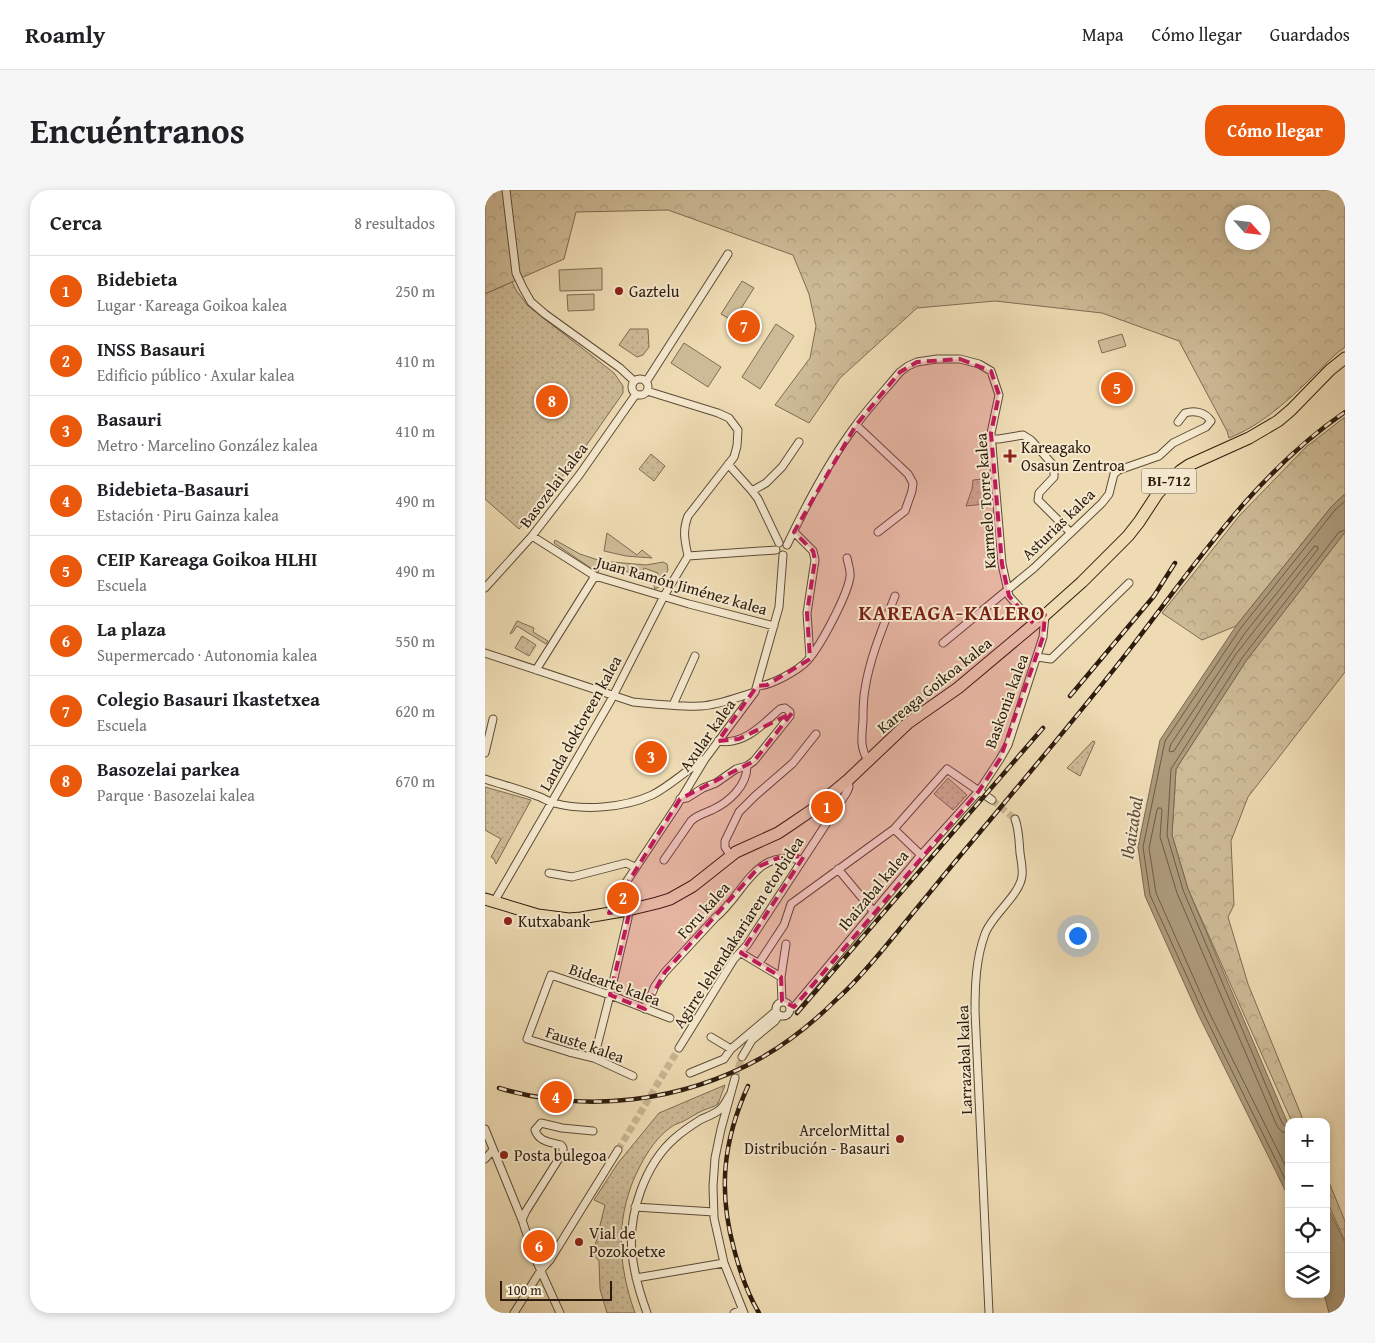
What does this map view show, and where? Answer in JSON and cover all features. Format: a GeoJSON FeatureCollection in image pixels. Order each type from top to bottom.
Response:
{"type":"FeatureCollection","features":[{"type":"Feature","properties":{"kind":"main road","name":"Kareaga Goikoa kalea"},"geometry":{"type":"LineString","coordinates":[[487,900],[538,915],[559,918],[581,918],[657,903],[684,892],[731,855],[746,846],[790,826],[819,805],[848,780],[908,723],[958,688],[1045,615],[1115,550],[1139,522],[1158,493],[1180,471],[1189,465],[1249,438],[1278,421],[1330,370],[1345,358]]}},
{"type":"Feature","properties":{"kind":"street"},"geometry":{"type":"LineString","coordinates":[[506,190],[516,272],[531,302],[620,368],[634,381]]}},
{"type":"Feature","properties":{"kind":"street"},"geometry":{"type":"LineString","coordinates":[[647,390],[646,382],[728,254]]}},
{"type":"Feature","properties":{"kind":"street","name":"Karmelo Torre kalea"},"geometry":{"type":"LineString","coordinates":[[787,545],[822,477],[856,425],[900,372],[917,362],[937,359],[960,359],[979,364],[991,371],[999,395],[991,433],[1002,564],[1009,596],[1034,624]]}},
{"type":"Feature","properties":{"kind":"street"},"geometry":{"type":"LineString","coordinates":[[634,381],[639,379],[646,382]]}},
{"type":"Feature","properties":{"kind":"street"},"geometry":{"type":"LineString","coordinates":[[634,381],[632,388],[636,394],[643,394],[647,390]]}},
{"type":"Feature","properties":{"kind":"street"},"geometry":{"type":"LineString","coordinates":[[647,390],[718,413],[729,418],[738,430],[734,457],[688,516],[684,525],[688,556],[778,547],[783,542],[787,545],[788,551],[783,555],[779,554],[778,547],[758,499],[729,464]]}},
{"type":"Feature","properties":{"kind":"street","name":"Basozelai kalea"},"geometry":{"type":"LineString","coordinates":[[485,588],[533,536],[580,474],[636,394]]}},
{"type":"Feature","properties":{"kind":"street","name":"Asturias kalea"},"geometry":{"type":"LineString","coordinates":[[943,643],[1034,568],[1105,498],[1109,494],[1114,474],[1119,470],[1159,456],[1173,443],[1206,427],[1211,421],[1205,415],[1192,411],[1185,413],[1178,422]]}},
{"type":"Feature","properties":{"kind":"street"},"geometry":{"type":"LineString","coordinates":[[856,425],[908,474],[913,484],[905,511],[878,532]]}},
{"type":"Feature","properties":{"kind":"street"},"geometry":{"type":"LineString","coordinates":[[992,439],[1023,435],[1031,440],[1054,466],[1054,477],[1039,493],[1038,500],[1070,532]]}},
{"type":"Feature","properties":{"kind":"street"},"geometry":{"type":"LineString","coordinates":[[752,490],[766,483],[781,468],[799,442]]}},
{"type":"Feature","properties":{"kind":"street"},"geometry":{"type":"LineString","coordinates":[[794,532],[813,551],[815,560],[807,612],[810,657]]}},
{"type":"Feature","properties":{"kind":"street","name":"Juan Ramón Jiménez kalea"},"geometry":{"type":"LineString","coordinates":[[533,536],[595,576],[689,604],[774,626]]}},
{"type":"Feature","properties":{"kind":"street","name":"Axular kalea"},"geometry":{"type":"LineString","coordinates":[[609,913],[615,899],[705,759],[756,689],[779,607],[783,555]]}},
{"type":"Feature","properties":{"kind":"street","name":"Landa doktoreen kalea"},"geometry":{"type":"LineString","coordinates":[[487,900],[552,803],[613,696],[664,596],[688,556]]}},
{"type":"Feature","properties":{"kind":"street"},"geometry":{"type":"LineString","coordinates":[[485,654],[633,702],[701,706],[721,702],[767,685],[807,661],[818,647],[843,598],[850,578],[847,558]]}},
{"type":"Feature","properties":{"kind":"street"},"geometry":{"type":"LineString","coordinates":[[536,670],[595,576]]}},
{"type":"Feature","properties":{"kind":"street"},"geometry":{"type":"LineString","coordinates":[[1037,657],[1051,660],[1129,583]]}},
{"type":"Feature","properties":{"kind":"street"},"geometry":{"type":"LineString","coordinates":[[869,760],[864,753],[862,744],[865,691],[873,656],[895,596]]}},
{"type":"Feature","properties":{"kind":"street","name":"Baskonia kalea"},"geometry":{"type":"LineString","coordinates":[[979,791],[1008,744],[1043,637],[1045,615]]}},
{"type":"Feature","properties":{"kind":"street"},"geometry":{"type":"LineString","coordinates":[[673,705],[695,656]]}},
{"type":"Feature","properties":{"kind":"street"},"geometry":{"type":"LineString","coordinates":[[680,799],[687,798],[754,762],[790,716],[790,712],[785,708],[780,709],[754,732],[727,742],[718,741]]}},
{"type":"Feature","properties":{"kind":"street"},"geometry":{"type":"LineString","coordinates":[[485,753],[493,719]]}},
{"type":"Feature","properties":{"kind":"street"},"geometry":{"type":"LineString","coordinates":[[731,855],[725,847],[725,842],[739,812],[793,763],[816,734]]}},
{"type":"Feature","properties":{"kind":"street"},"geometry":{"type":"LineString","coordinates":[[485,779],[552,803],[575,806],[606,806],[638,800],[651,795],[705,759]]}},
{"type":"Feature","properties":{"kind":"street"},"geometry":{"type":"LineString","coordinates":[[664,860],[695,817],[721,806],[729,800],[744,780],[747,774],[747,766]]}},
{"type":"Feature","properties":{"kind":"street"},"geometry":{"type":"LineString","coordinates":[[759,964],[784,925],[791,904],[894,829],[947,769],[992,800]]}},
{"type":"Feature","properties":{"kind":"street","name":"Agirre lehendakariaren etorbidea"},"geometry":{"type":"LineString","coordinates":[[679,1048],[734,960],[741,953],[847,792],[849,787],[848,780]]}},
{"type":"Feature","properties":{"kind":"street","name":"Ibaizabal kalea"},"geometry":{"type":"LineString","coordinates":[[790,1008],[794,1006],[921,855],[979,791]]}},
{"type":"Feature","properties":{"kind":"street","name":"Larrazabal kalea"},"geometry":{"type":"LineString","coordinates":[[989,1313],[975,982],[985,932],[1021,882],[1019,839],[1015,819]]}},
{"type":"Feature","properties":{"kind":"street"},"geometry":{"type":"LineString","coordinates":[[894,829],[921,855]]}},
{"type":"Feature","properties":{"kind":"street","name":"Foru kalea"},"geometry":{"type":"LineString","coordinates":[[645,1009],[655,986],[665,972],[715,918],[722,913],[761,866],[778,858],[801,860]]}},
{"type":"Feature","properties":{"kind":"street"},"geometry":{"type":"LineString","coordinates":[[549,873],[572,877],[626,863],[635,867]]}},
{"type":"Feature","properties":{"kind":"street"},"geometry":{"type":"LineString","coordinates":[[838,869],[873,912]]}},
{"type":"Feature","properties":{"kind":"street"},"geometry":{"type":"LineString","coordinates":[[594,1058],[611,995],[628,918],[628,910]]}},
{"type":"Feature","properties":{"kind":"street"},"geometry":{"type":"LineString","coordinates":[[782,1001],[781,976],[786,944]]}},
{"type":"Feature","properties":{"kind":"street"},"geometry":{"type":"LineString","coordinates":[[741,953],[781,976]]}},
{"type":"Feature","properties":{"kind":"street","name":"Bidearte kalea"},"geometry":{"type":"LineString","coordinates":[[527,1039],[551,975],[611,995],[670,1018]]}},
{"type":"Feature","properties":{"kind":"street"},"geometry":{"type":"LineString","coordinates":[[778,1013],[786,1015],[789,1012],[790,1008],[786,1002],[782,1001]]}},
{"type":"Feature","properties":{"kind":"street"},"geometry":{"type":"LineString","coordinates":[[742,1057],[752,1040],[775,1021],[778,1013],[777,1005],[782,1001]]}},
{"type":"Feature","properties":{"kind":"street"},"geometry":{"type":"LineString","coordinates":[[690,1073],[724,1059],[731,1049],[778,1013]]}},
{"type":"Feature","properties":{"kind":"street"},"geometry":{"type":"LineString","coordinates":[[711,1037],[731,1049]]}},
{"type":"Feature","properties":{"kind":"street","name":"Fauste kalea"},"geometry":{"type":"LineString","coordinates":[[527,1039],[594,1058],[633,1076]]}},
{"type":"Feature","properties":{"kind":"street"},"geometry":{"type":"LineString","coordinates":[[735,1078],[715,1158],[713,1186],[714,1212],[723,1263],[743,1311],[735,1313]]}},
{"type":"Feature","properties":{"kind":"street"},"geometry":{"type":"LineString","coordinates":[[647,1313],[639,1292],[632,1250],[633,1218],[644,1183],[651,1168],[666,1147],[683,1131],[717,1112],[725,1105],[729,1096]]}},
{"type":"Feature","properties":{"kind":"street"},"geometry":{"type":"LineString","coordinates":[[710,1115],[717,1120],[721,1130]]}},
{"type":"Feature","properties":{"kind":"street"},"geometry":{"type":"LineString","coordinates":[[522,1220],[563,1152],[561,1145],[541,1140],[537,1136],[535,1130],[538,1126],[541,1123],[562,1128],[593,1131]]}},
{"type":"Feature","properties":{"kind":"street"},"geometry":{"type":"LineString","coordinates":[[485,1129],[522,1220],[535,1258],[560,1313]]}},
{"type":"Feature","properties":{"kind":"street"},"geometry":{"type":"LineString","coordinates":[[485,1159],[493,1150]]}},
{"type":"Feature","properties":{"kind":"street"},"geometry":{"type":"LineString","coordinates":[[514,1313],[541,1270],[551,1260],[618,1150]]}},
{"type":"Feature","properties":{"kind":"street"},"geometry":{"type":"LineString","coordinates":[[635,1208],[714,1212]]}},
{"type":"Feature","properties":{"kind":"street"},"geometry":{"type":"LineString","coordinates":[[636,1278],[723,1263]]}},
{"type":"Feature","properties":{"kind":"highlighted area"},"geometry":{"type":"Polygon","coordinates":[[[960,359],[991,371],[999,395],[991,433],[1002,564],[1009,596],[1034,624],[1045,615],[1043,637],[1000,759],[979,791],[794,1007],[782,1001],[781,977],[741,953],[804,856],[778,858],[760,866],[665,972],[645,1009],[610,995],[630,910],[609,913],[680,799],[754,761],[792,713],[739,739],[718,741],[757,686],[767,685],[810,659],[807,613],[815,560],[813,551],[794,532],[856,425],[900,372],[917,362],[960,359]]]}},
{"type":"Feature","properties":{"kind":"green space"},"geometry":{"type":"Polygon","coordinates":[[[485,190],[1345,190],[1345,347],[1273,412],[1245,431],[1229,438],[1179,341],[1102,313],[995,301],[917,308],[840,378],[809,423],[775,405],[810,358],[816,326],[809,294],[793,255],[668,210],[576,212],[564,259],[485,294],[485,190]]]}},
{"type":"Feature","properties":{"kind":"green space"},"geometry":{"type":"Polygon","coordinates":[[[602,268],[602,290],[560,291],[559,270],[602,268]]]}},
{"type":"Feature","properties":{"kind":"green space"},"geometry":{"type":"Polygon","coordinates":[[[742,281],[754,288],[733,321],[721,314],[742,281]]]}},
{"type":"Feature","properties":{"kind":"green space"},"geometry":{"type":"Polygon","coordinates":[[[512,282],[528,306],[614,373],[623,386],[623,393],[588,443],[538,508],[519,529],[485,499],[485,294],[512,282]]]}},
{"type":"Feature","properties":{"kind":"green space"},"geometry":{"type":"Polygon","coordinates":[[[594,294],[594,310],[568,311],[567,295],[594,294]]]}},
{"type":"Feature","properties":{"kind":"green space"},"geometry":{"type":"Polygon","coordinates":[[[776,324],[794,336],[760,389],[742,377],[776,324]]]}},
{"type":"Feature","properties":{"kind":"green space"},"geometry":{"type":"Polygon","coordinates":[[[630,329],[648,329],[649,347],[643,355],[637,357],[619,345],[630,329]]]}},
{"type":"Feature","properties":{"kind":"green space"},"geometry":{"type":"Polygon","coordinates":[[[1122,334],[1126,346],[1102,353],[1098,341],[1122,334]]]}},
{"type":"Feature","properties":{"kind":"green space"},"geometry":{"type":"Polygon","coordinates":[[[684,343],[721,367],[708,387],[671,363],[684,343]]]}},
{"type":"Feature","properties":{"kind":"green space"},"geometry":{"type":"Polygon","coordinates":[[[1345,417],[1345,494],[1332,506],[1236,626],[1202,640],[1162,613],[1240,515],[1306,447],[1345,417]]]}},
{"type":"Feature","properties":{"kind":"green space"},"geometry":{"type":"Polygon","coordinates":[[[651,454],[665,466],[654,481],[639,469],[651,454]]]}},
{"type":"Feature","properties":{"kind":"green space"},"geometry":{"type":"Polygon","coordinates":[[[983,479],[985,504],[966,506],[973,480],[983,479]]]}},
{"type":"Feature","properties":{"kind":"green space"},"geometry":{"type":"Polygon","coordinates":[[[1345,532],[1345,672],[1248,797],[1231,841],[1234,905],[1228,917],[1248,984],[1302,1118],[1290,1118],[1188,889],[1172,835],[1176,769],[1246,661],[1345,532]]]}},
{"type":"Feature","properties":{"kind":"green space"},"geometry":{"type":"Polygon","coordinates":[[[607,533],[637,555],[642,550],[652,558],[626,556],[604,551],[607,533]]]}},
{"type":"Feature","properties":{"kind":"green space"},"geometry":{"type":"Polygon","coordinates":[[[555,540],[580,554],[601,561],[598,573],[554,543],[555,540]]]}},
{"type":"Feature","properties":{"kind":"green space"},"geometry":{"type":"Polygon","coordinates":[[[601,561],[646,565],[663,562],[667,564],[668,570],[659,587],[655,589],[654,586],[658,573],[644,568],[642,576],[618,569],[618,566],[601,561]]]}},
{"type":"Feature","properties":{"kind":"green space"},"geometry":{"type":"Polygon","coordinates":[[[517,621],[534,628],[533,632],[548,641],[546,644],[517,626],[510,634],[517,621]]]}},
{"type":"Feature","properties":{"kind":"green space"},"geometry":{"type":"Polygon","coordinates":[[[522,636],[536,645],[529,656],[515,648],[522,636]]]}},
{"type":"Feature","properties":{"kind":"green space"},"geometry":{"type":"Polygon","coordinates":[[[1093,741],[1095,742],[1080,776],[1067,768],[1093,741]]]}},
{"type":"Feature","properties":{"kind":"green space"},"geometry":{"type":"Polygon","coordinates":[[[948,778],[967,795],[953,810],[934,794],[948,778]]]}},
{"type":"Feature","properties":{"kind":"green space"},"geometry":{"type":"Polygon","coordinates":[[[485,787],[531,800],[496,864],[491,857],[501,839],[485,830],[485,787]]]}},
{"type":"Feature","properties":{"kind":"green space"},"geometry":{"type":"Polygon","coordinates":[[[725,1085],[718,1104],[674,1125],[666,1131],[653,1145],[640,1166],[626,1202],[621,1239],[625,1276],[635,1313],[607,1313],[600,1289],[599,1261],[593,1254],[605,1205],[594,1200],[618,1163],[659,1113],[725,1085]]]}},
{"type":"Feature","properties":{"kind":"green space"},"geometry":{"type":"Polygon","coordinates":[[[1330,1185],[1345,1221],[1345,1241],[1330,1208],[1330,1185]]]}},
{"type":"Feature","properties":{"kind":"water"},"geometry":{"type":"Polygon","coordinates":[[[1345,494],[1345,532],[1246,661],[1176,769],[1172,835],[1188,889],[1286,1118],[1285,1190],[1198,1014],[1145,896],[1138,847],[1160,740],[1236,626],[1332,506],[1345,494]]]}},
{"type":"Feature","properties":{"kind":"water"},"geometry":{"type":"Polygon","coordinates":[[[1330,1212],[1345,1243],[1345,1313],[1329,1313],[1325,1298],[1330,1298],[1330,1212]]]}},
{"type":"Feature","properties":{"kind":"tunnel"},"geometry":{"type":"LineString","coordinates":[[992,800],[1015,819]]}},
{"type":"Feature","properties":{"kind":"tunnel"},"geometry":{"type":"LineString","coordinates":[[618,1150],[679,1048]]}},
{"type":"Feature","properties":{"kind":"tunnel"},"geometry":{"type":"LineString","coordinates":[[735,1078],[742,1057]]}},
{"type":"Feature","properties":{"kind":"railway"},"geometry":{"type":"LineString","coordinates":[[499,1088],[532,1096],[599,1102],[666,1094],[699,1085],[731,1073],[761,1058],[801,1031],[850,986],[879,954],[1045,755],[1205,551],[1256,490],[1313,436],[1345,412]]}},
{"type":"Feature","properties":{"kind":"railway"},"geometry":{"type":"LineString","coordinates":[[1070,696],[1154,596],[1175,563]]}},
{"type":"Feature","properties":{"kind":"railway"},"geometry":{"type":"LineString","coordinates":[[797,1013],[1043,728]]}},
{"type":"Feature","properties":{"kind":"railway"},"geometry":{"type":"LineString","coordinates":[[748,1086],[728,1146],[725,1186],[726,1207],[736,1258],[747,1290],[759,1313]]}},
{"type":"Feature","properties":{"kind":"railway"},"geometry":{"type":"LineString","coordinates":[[1340,1313],[1345,1305]]}},
{"type":"Feature","properties":{"kind":"place","name":"Gaztelu"},"geometry":{"type":"Point","coordinates":[619,291]}},
{"type":"Feature","properties":{"kind":"place","name":"Colegio Basauri Ikastetxea"},"geometry":{"type":"Point","coordinates":[744,326]}},
{"type":"Feature","properties":{"kind":"place","name":"CEIP Kareaga Goikoa HLHI"},"geometry":{"type":"Point","coordinates":[1117,388]}},
{"type":"Feature","properties":{"kind":"place","name":"Basozelai parkea"},"geometry":{"type":"Point","coordinates":[552,401]}},
{"type":"Feature","properties":{"kind":"place","name":"Kareagako Osasun Zentroa"},"geometry":{"type":"Point","coordinates":[1010,456]}},
{"type":"Feature","properties":{"kind":"place","name":"Basauri"},"geometry":{"type":"Point","coordinates":[651,757]}},
{"type":"Feature","properties":{"kind":"place","name":"Bidebieta"},"geometry":{"type":"Point","coordinates":[827,807]}},
{"type":"Feature","properties":{"kind":"place","name":"INSS Basauri"},"geometry":{"type":"Point","coordinates":[623,898]}},
{"type":"Feature","properties":{"kind":"place","name":"Kutxabank"},"geometry":{"type":"Point","coordinates":[508,921]}},
{"type":"Feature","properties":{"kind":"place","name":"Bidebieta-Basauri"},"geometry":{"type":"Point","coordinates":[556,1097]}},
{"type":"Feature","properties":{"kind":"place","name":"ArcelorMittal Distribución - Basauri"},"geometry":{"type":"Point","coordinates":[900,1139]}},
{"type":"Feature","properties":{"kind":"place","name":"Posta bulegoa"},"geometry":{"type":"Point","coordinates":[504,1155]}},
{"type":"Feature","properties":{"kind":"place","name":"Vial de Pozokoetxe"},"geometry":{"type":"Point","coordinates":[579,1242]}},
{"type":"Feature","properties":{"kind":"place","name":"La plaza"},"geometry":{"type":"Point","coordinates":[539,1246]}},
{"type":"Feature","properties":{"kind":"district","name":"KAREAGA-KALERO"},"geometry":{"type":"Point","coordinates":[952,613]}},
{"type":"Feature","properties":{"kind":"water label","name":"Ibaizabal"},"geometry":{"type":"Point","coordinates":[1132,828]}}]}
